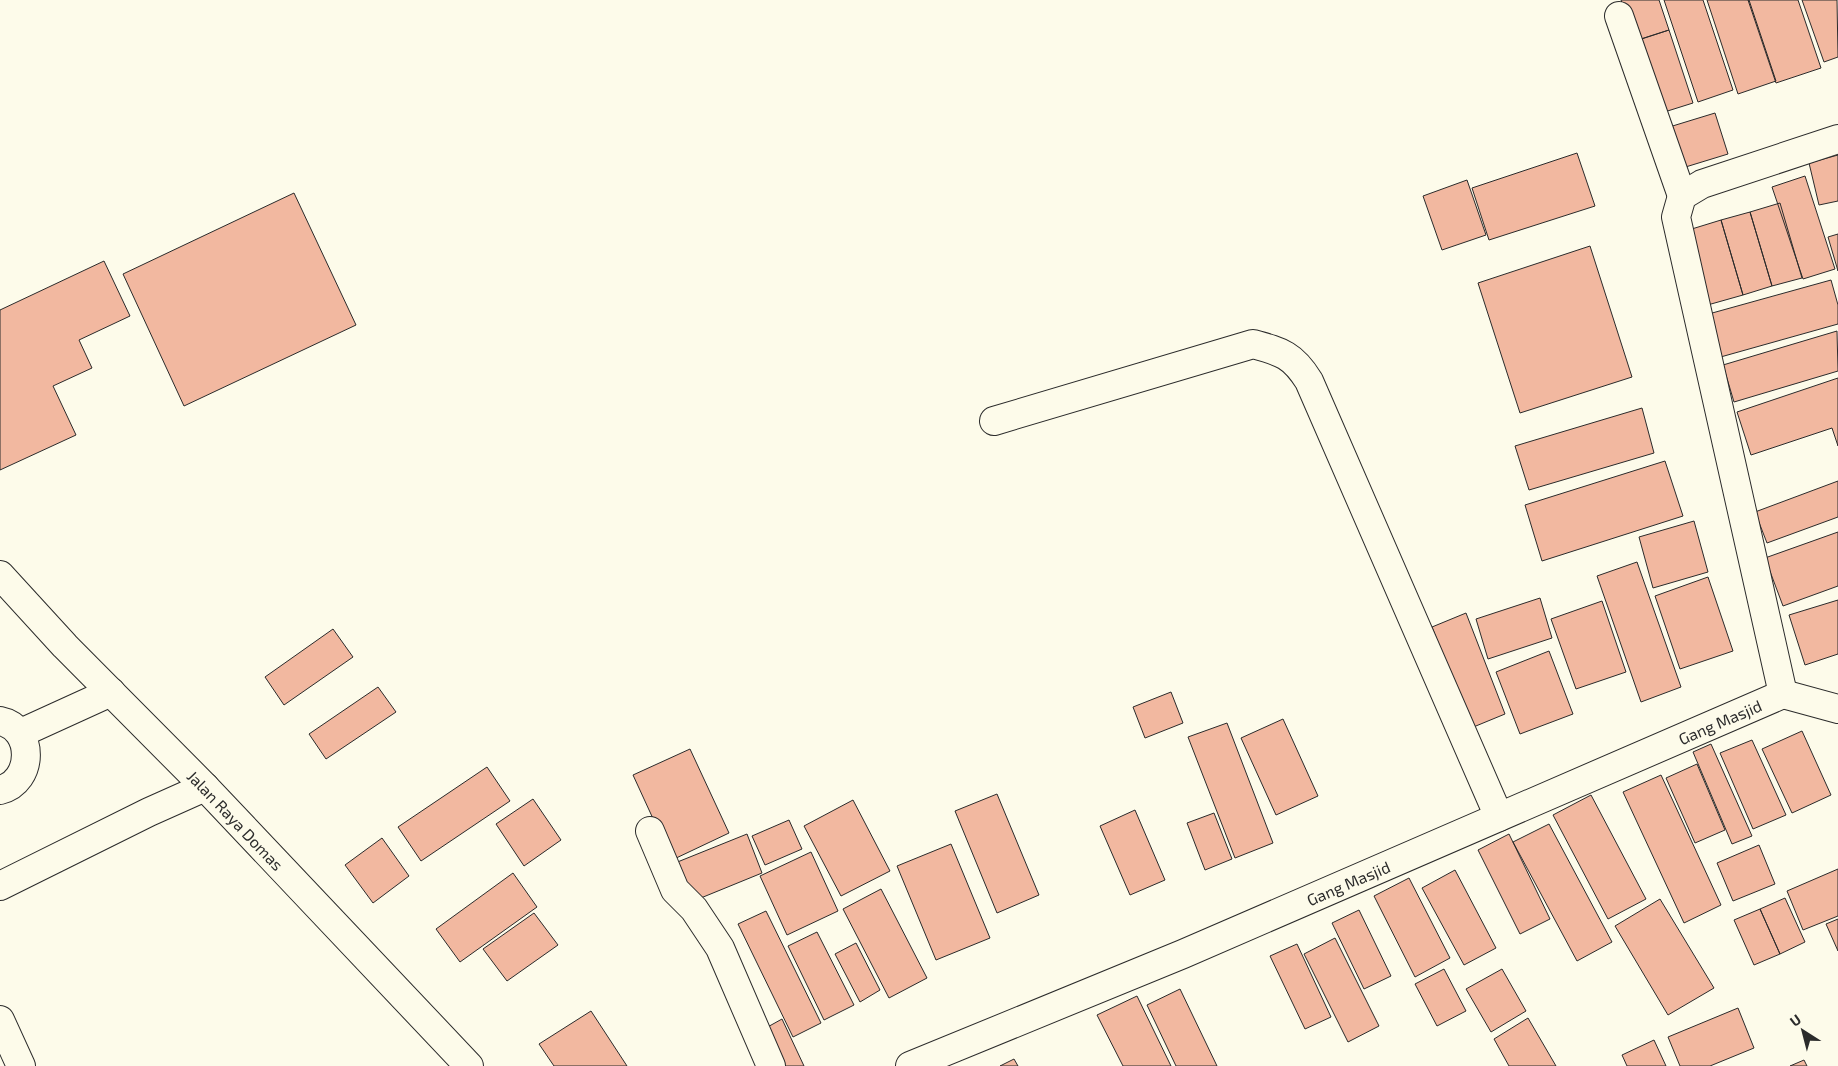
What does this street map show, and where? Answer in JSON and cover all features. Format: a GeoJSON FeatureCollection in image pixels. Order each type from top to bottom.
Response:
{"type":"FeatureCollection","features":[{"type":"Feature","properties":{"kind":"main road"},"geometry":{"type":"LineString","coordinates":[[1619,16],[1682,196],[1676,217],[1783,694],[1838,709]]}},
{"type":"Feature","properties":{"kind":"main road"},"geometry":{"type":"LineString","coordinates":[[1682,196],[1702,184],[1838,139]]}},
{"type":"Feature","properties":{"kind":"main road"},"geometry":{"type":"LineString","coordinates":[[994,421],[1253,344],[1280,351],[1299,365],[1309,381],[1500,817]]}},
{"type":"Feature","properties":{"kind":"main road","name":"Jalan Raya Domas"},"geometry":{"type":"LineString","coordinates":[[0,576],[64,646],[205,787],[469,1066]]}},
{"type":"Feature","properties":{"kind":"main road"},"geometry":{"type":"LineString","coordinates":[[0,790],[8,788],[23,773],[27,753],[10,727],[111,692]]}},
{"type":"Feature","properties":{"kind":"main road","name":"Gang Masjid"},"geometry":{"type":"LineString","coordinates":[[910,1066],[1183,954],[1783,694]]}},
{"type":"Feature","properties":{"kind":"main road"},"geometry":{"type":"LineString","coordinates":[[0,886],[149,812],[205,787]]}},
{"type":"Feature","properties":{"kind":"main road"},"geometry":{"type":"LineString","coordinates":[[650,831],[675,890],[694,908],[720,948],[771,1066]]}},
{"type":"Feature","properties":{"kind":"main road"},"geometry":{"type":"LineString","coordinates":[[0,1020],[21,1066]]}},
{"type":"Feature","properties":{"kind":"building"},"geometry":{"type":"Polygon","coordinates":[[[1621,0],[1659,0],[1669,30],[1635,41],[1621,0]]]}},
{"type":"Feature","properties":{"kind":"building"},"geometry":{"type":"Polygon","coordinates":[[[1664,0],[1703,0],[1733,90],[1698,102],[1664,0]]]}},
{"type":"Feature","properties":{"kind":"building"},"geometry":{"type":"Polygon","coordinates":[[[1707,0],[1749,0],[1776,81],[1738,94],[1707,0]]]}},
{"type":"Feature","properties":{"kind":"building"},"geometry":{"type":"Polygon","coordinates":[[[1748,0],[1798,0],[1821,68],[1776,83],[1748,0]]]}},
{"type":"Feature","properties":{"kind":"building"},"geometry":{"type":"Polygon","coordinates":[[[1802,0],[1837,0],[1838,57],[1824,62],[1802,0]]]}},
{"type":"Feature","properties":{"kind":"building"},"geometry":{"type":"Polygon","coordinates":[[[1669,30],[1693,103],[1658,114],[1635,41],[1669,30]]]}},
{"type":"Feature","properties":{"kind":"building"},"geometry":{"type":"Polygon","coordinates":[[[1715,113],[1728,154],[1679,169],[1666,128],[1715,113]]]}},
{"type":"Feature","properties":{"kind":"building"},"geometry":{"type":"Polygon","coordinates":[[[1577,153],[1595,206],[1489,240],[1472,188],[1577,153]]]}},
{"type":"Feature","properties":{"kind":"building"},"geometry":{"type":"Polygon","coordinates":[[[1838,155],[1838,201],[1819,205],[1809,163],[1838,155]]]}},
{"type":"Feature","properties":{"kind":"building"},"geometry":{"type":"Polygon","coordinates":[[[1805,176],[1835,269],[1803,279],[1772,187],[1805,176]]]}},
{"type":"Feature","properties":{"kind":"building"},"geometry":{"type":"Polygon","coordinates":[[[1467,180],[1486,235],[1442,250],[1423,196],[1467,180]]]}},
{"type":"Feature","properties":{"kind":"building"},"geometry":{"type":"Polygon","coordinates":[[[294,193],[356,325],[184,406],[123,274],[294,193]]]}},
{"type":"Feature","properties":{"kind":"building"},"geometry":{"type":"Polygon","coordinates":[[[1780,203],[1802,278],[1772,286],[1750,212],[1780,203]]]}},
{"type":"Feature","properties":{"kind":"building"},"geometry":{"type":"Polygon","coordinates":[[[1750,212],[1772,286],[1743,295],[1721,220],[1750,212]]]}},
{"type":"Feature","properties":{"kind":"building"},"geometry":{"type":"Polygon","coordinates":[[[1721,220],[1743,295],[1704,306],[1682,232],[1721,220]]]}},
{"type":"Feature","properties":{"kind":"building"},"geometry":{"type":"Polygon","coordinates":[[[1838,234],[1838,271],[1828,237],[1838,234]]]}},
{"type":"Feature","properties":{"kind":"building"},"geometry":{"type":"Polygon","coordinates":[[[1590,246],[1632,377],[1520,413],[1478,283],[1590,246]]]}},
{"type":"Feature","properties":{"kind":"building"},"geometry":{"type":"Polygon","coordinates":[[[104,261],[130,316],[79,340],[92,368],[53,386],[76,435],[0,470],[0,310],[104,261]]]}},
{"type":"Feature","properties":{"kind":"building"},"geometry":{"type":"Polygon","coordinates":[[[1831,280],[1838,305],[1838,324],[1717,358],[1705,315],[1831,280]]]}},
{"type":"Feature","properties":{"kind":"building"},"geometry":{"type":"Polygon","coordinates":[[[1837,331],[1838,371],[1734,402],[1723,365],[1837,331]]]}},
{"type":"Feature","properties":{"kind":"building"},"geometry":{"type":"Polygon","coordinates":[[[1838,378],[1838,446],[1832,428],[1751,455],[1737,412],[1838,378]]]}},
{"type":"Feature","properties":{"kind":"building"},"geometry":{"type":"Polygon","coordinates":[[[1642,408],[1654,453],[1529,490],[1515,446],[1642,408]]]}},
{"type":"Feature","properties":{"kind":"building"},"geometry":{"type":"Polygon","coordinates":[[[1665,461],[1683,516],[1542,561],[1525,505],[1665,461]]]}},
{"type":"Feature","properties":{"kind":"building"},"geometry":{"type":"Polygon","coordinates":[[[1838,481],[1838,517],[1767,543],[1755,512],[1838,481]]]}},
{"type":"Feature","properties":{"kind":"building"},"geometry":{"type":"Polygon","coordinates":[[[1694,521],[1708,572],[1653,588],[1639,537],[1694,521]]]}},
{"type":"Feature","properties":{"kind":"building"},"geometry":{"type":"Polygon","coordinates":[[[1838,532],[1838,586],[1783,606],[1765,558],[1838,532]]]}},
{"type":"Feature","properties":{"kind":"building"},"geometry":{"type":"Polygon","coordinates":[[[1637,562],[1681,687],[1641,702],[1597,576],[1637,562]]]}},
{"type":"Feature","properties":{"kind":"building"},"geometry":{"type":"Polygon","coordinates":[[[1708,577],[1733,651],[1680,669],[1655,596],[1708,577]]]}},
{"type":"Feature","properties":{"kind":"building"},"geometry":{"type":"Polygon","coordinates":[[[1540,598],[1552,638],[1488,659],[1476,619],[1540,598]]]}},
{"type":"Feature","properties":{"kind":"building"},"geometry":{"type":"Polygon","coordinates":[[[1838,600],[1838,654],[1805,665],[1789,615],[1838,600]]]}},
{"type":"Feature","properties":{"kind":"building"},"geometry":{"type":"Polygon","coordinates":[[[1602,601],[1626,672],[1576,689],[1551,619],[1602,601]]]}},
{"type":"Feature","properties":{"kind":"building"},"geometry":{"type":"Polygon","coordinates":[[[1466,613],[1505,714],[1471,728],[1432,627],[1466,613]]]}},
{"type":"Feature","properties":{"kind":"building"},"geometry":{"type":"Polygon","coordinates":[[[333,629],[353,657],[284,705],[265,677],[333,629]]]}},
{"type":"Feature","properties":{"kind":"building"},"geometry":{"type":"Polygon","coordinates":[[[1549,651],[1573,714],[1520,734],[1496,672],[1549,651]]]}},
{"type":"Feature","properties":{"kind":"building"},"geometry":{"type":"Polygon","coordinates":[[[378,687],[396,712],[326,759],[309,734],[378,687]]]}},
{"type":"Feature","properties":{"kind":"building"},"geometry":{"type":"Polygon","coordinates":[[[1171,692],[1183,723],[1145,738],[1133,707],[1171,692]]]}},
{"type":"Feature","properties":{"kind":"building"},"geometry":{"type":"Polygon","coordinates":[[[1283,719],[1318,796],[1276,815],[1241,738],[1283,719]]]}},
{"type":"Feature","properties":{"kind":"building"},"geometry":{"type":"Polygon","coordinates":[[[1227,723],[1273,843],[1235,858],[1188,737],[1227,723]]]}},
{"type":"Feature","properties":{"kind":"building"},"geometry":{"type":"Polygon","coordinates":[[[1802,731],[1831,795],[1792,813],[1762,749],[1802,731]]]}},
{"type":"Feature","properties":{"kind":"building"},"geometry":{"type":"Polygon","coordinates":[[[1752,740],[1786,815],[1753,829],[1720,753],[1752,740]]]}},
{"type":"Feature","properties":{"kind":"building"},"geometry":{"type":"Polygon","coordinates":[[[1711,744],[1752,836],[1732,844],[1693,752],[1711,744]]]}},
{"type":"Feature","properties":{"kind":"building"},"geometry":{"type":"Polygon","coordinates":[[[690,749],[729,833],[672,860],[633,775],[690,749]]]}},
{"type":"Feature","properties":{"kind":"building"},"geometry":{"type":"Polygon","coordinates":[[[1697,764],[1725,830],[1695,843],[1666,778],[1697,764]]]}},
{"type":"Feature","properties":{"kind":"building"},"geometry":{"type":"Polygon","coordinates":[[[487,767],[510,801],[421,861],[398,827],[487,767]]]}},
{"type":"Feature","properties":{"kind":"building"},"geometry":{"type":"Polygon","coordinates":[[[1661,775],[1721,905],[1684,923],[1623,792],[1661,775]]]}},
{"type":"Feature","properties":{"kind":"building"},"geometry":{"type":"Polygon","coordinates":[[[997,794],[1039,895],[997,913],[955,811],[997,794]]]}},
{"type":"Feature","properties":{"kind":"building"},"geometry":{"type":"Polygon","coordinates":[[[1591,795],[1646,899],[1608,919],[1553,815],[1591,795]]]}},
{"type":"Feature","properties":{"kind":"building"},"geometry":{"type":"Polygon","coordinates":[[[533,799],[561,840],[524,866],[496,824],[533,799]]]}},
{"type":"Feature","properties":{"kind":"building"},"geometry":{"type":"Polygon","coordinates":[[[853,800],[890,871],[841,896],[804,826],[853,800]]]}},
{"type":"Feature","properties":{"kind":"building"},"geometry":{"type":"Polygon","coordinates":[[[1135,810],[1165,880],[1130,895],[1100,826],[1135,810]]]}},
{"type":"Feature","properties":{"kind":"building"},"geometry":{"type":"Polygon","coordinates":[[[1214,813],[1232,859],[1205,870],[1187,823],[1214,813]]]}},
{"type":"Feature","properties":{"kind":"building"},"geometry":{"type":"Polygon","coordinates":[[[789,820],[802,849],[765,865],[752,836],[789,820]]]}},
{"type":"Feature","properties":{"kind":"building"},"geometry":{"type":"Polygon","coordinates":[[[1549,824],[1612,942],[1577,961],[1513,842],[1549,824]]]}},
{"type":"Feature","properties":{"kind":"building"},"geometry":{"type":"Polygon","coordinates":[[[747,834],[762,873],[691,902],[675,863],[747,834]]]}},
{"type":"Feature","properties":{"kind":"building"},"geometry":{"type":"Polygon","coordinates":[[[1509,834],[1550,919],[1520,934],[1478,850],[1509,834]]]}},
{"type":"Feature","properties":{"kind":"building"},"geometry":{"type":"Polygon","coordinates":[[[382,838],[409,876],[373,903],[345,865],[382,838]]]}},
{"type":"Feature","properties":{"kind":"building"},"geometry":{"type":"Polygon","coordinates":[[[951,844],[990,938],[936,960],[897,866],[951,844]]]}},
{"type":"Feature","properties":{"kind":"building"},"geometry":{"type":"Polygon","coordinates":[[[1759,845],[1775,884],[1733,901],[1717,863],[1759,845]]]}},
{"type":"Feature","properties":{"kind":"building"},"geometry":{"type":"Polygon","coordinates":[[[811,852],[838,911],[787,935],[760,876],[811,852]]]}},
{"type":"Feature","properties":{"kind":"building"},"geometry":{"type":"Polygon","coordinates":[[[1838,869],[1838,916],[1803,930],[1787,891],[1838,869]]]}},
{"type":"Feature","properties":{"kind":"building"},"geometry":{"type":"Polygon","coordinates":[[[1455,870],[1496,948],[1464,965],[1422,888],[1455,870]]]}},
{"type":"Feature","properties":{"kind":"building"},"geometry":{"type":"Polygon","coordinates":[[[513,873],[537,907],[460,962],[436,929],[513,873]]]}},
{"type":"Feature","properties":{"kind":"building"},"geometry":{"type":"Polygon","coordinates":[[[1409,878],[1450,958],[1415,977],[1374,896],[1409,878]]]}},
{"type":"Feature","properties":{"kind":"building"},"geometry":{"type":"Polygon","coordinates":[[[881,889],[927,978],[889,998],[843,909],[881,889]]]}},
{"type":"Feature","properties":{"kind":"building"},"geometry":{"type":"Polygon","coordinates":[[[1785,898],[1805,942],[1780,954],[1760,909],[1785,898]]]}},
{"type":"Feature","properties":{"kind":"building"},"geometry":{"type":"Polygon","coordinates":[[[1660,899],[1714,988],[1668,1015],[1615,926],[1660,899]]]}},
{"type":"Feature","properties":{"kind":"building"},"geometry":{"type":"Polygon","coordinates":[[[1760,909],[1780,954],[1754,965],[1734,920],[1760,909]]]}},
{"type":"Feature","properties":{"kind":"building"},"geometry":{"type":"Polygon","coordinates":[[[1359,910],[1391,976],[1364,989],[1332,923],[1359,910]]]}},
{"type":"Feature","properties":{"kind":"building"},"geometry":{"type":"Polygon","coordinates":[[[766,911],[821,1023],[793,1037],[738,924],[766,911]]]}},
{"type":"Feature","properties":{"kind":"building"},"geometry":{"type":"Polygon","coordinates":[[[534,913],[558,945],[507,981],[483,949],[534,913]]]}},
{"type":"Feature","properties":{"kind":"building"},"geometry":{"type":"Polygon","coordinates":[[[1838,919],[1838,951],[1826,924],[1838,919]]]}},
{"type":"Feature","properties":{"kind":"building"},"geometry":{"type":"Polygon","coordinates":[[[817,932],[854,1005],[824,1020],[788,946],[817,932]]]}},
{"type":"Feature","properties":{"kind":"building"},"geometry":{"type":"Polygon","coordinates":[[[1335,938],[1379,1026],[1348,1042],[1304,954],[1335,938]]]}},
{"type":"Feature","properties":{"kind":"building"},"geometry":{"type":"Polygon","coordinates":[[[856,943],[880,990],[860,1002],[835,954],[856,943]]]}},
{"type":"Feature","properties":{"kind":"building"},"geometry":{"type":"Polygon","coordinates":[[[1297,944],[1331,1017],[1305,1029],[1270,956],[1297,944]]]}},
{"type":"Feature","properties":{"kind":"building"},"geometry":{"type":"Polygon","coordinates":[[[1444,969],[1466,1011],[1437,1026],[1415,984],[1444,969]]]}},
{"type":"Feature","properties":{"kind":"building"},"geometry":{"type":"Polygon","coordinates":[[[1502,969],[1526,1011],[1491,1032],[1466,989],[1502,969]]]}},
{"type":"Feature","properties":{"kind":"building"},"geometry":{"type":"Polygon","coordinates":[[[1180,989],[1217,1066],[1176,1066],[1147,1005],[1180,989]]]}},
{"type":"Feature","properties":{"kind":"building"},"geometry":{"type":"Polygon","coordinates":[[[1137,996],[1171,1066],[1123,1066],[1097,1015],[1137,996]]]}},
{"type":"Feature","properties":{"kind":"building"},"geometry":{"type":"Polygon","coordinates":[[[1738,1008],[1754,1048],[1710,1066],[1680,1066],[1668,1037],[1738,1008]]]}},
{"type":"Feature","properties":{"kind":"building"},"geometry":{"type":"Polygon","coordinates":[[[591,1011],[627,1066],[554,1066],[539,1044],[591,1011]]]}},
{"type":"Feature","properties":{"kind":"building"},"geometry":{"type":"Polygon","coordinates":[[[1528,1018],[1556,1066],[1509,1066],[1494,1039],[1528,1018]]]}},
{"type":"Feature","properties":{"kind":"building"},"geometry":{"type":"Polygon","coordinates":[[[782,1019],[804,1066],[781,1066],[764,1029],[782,1019]]]}},
{"type":"Feature","properties":{"kind":"building"},"geometry":{"type":"Polygon","coordinates":[[[1654,1040],[1666,1066],[1627,1066],[1622,1055],[1654,1040]]]}},
{"type":"Feature","properties":{"kind":"building"},"geometry":{"type":"Polygon","coordinates":[[[1014,1059],[1018,1066],[1000,1066],[1014,1059]]]}},
{"type":"Feature","properties":{"kind":"building"},"geometry":{"type":"Polygon","coordinates":[[[1804,1060],[1807,1066],[1790,1066],[1804,1060]]]}}]}
